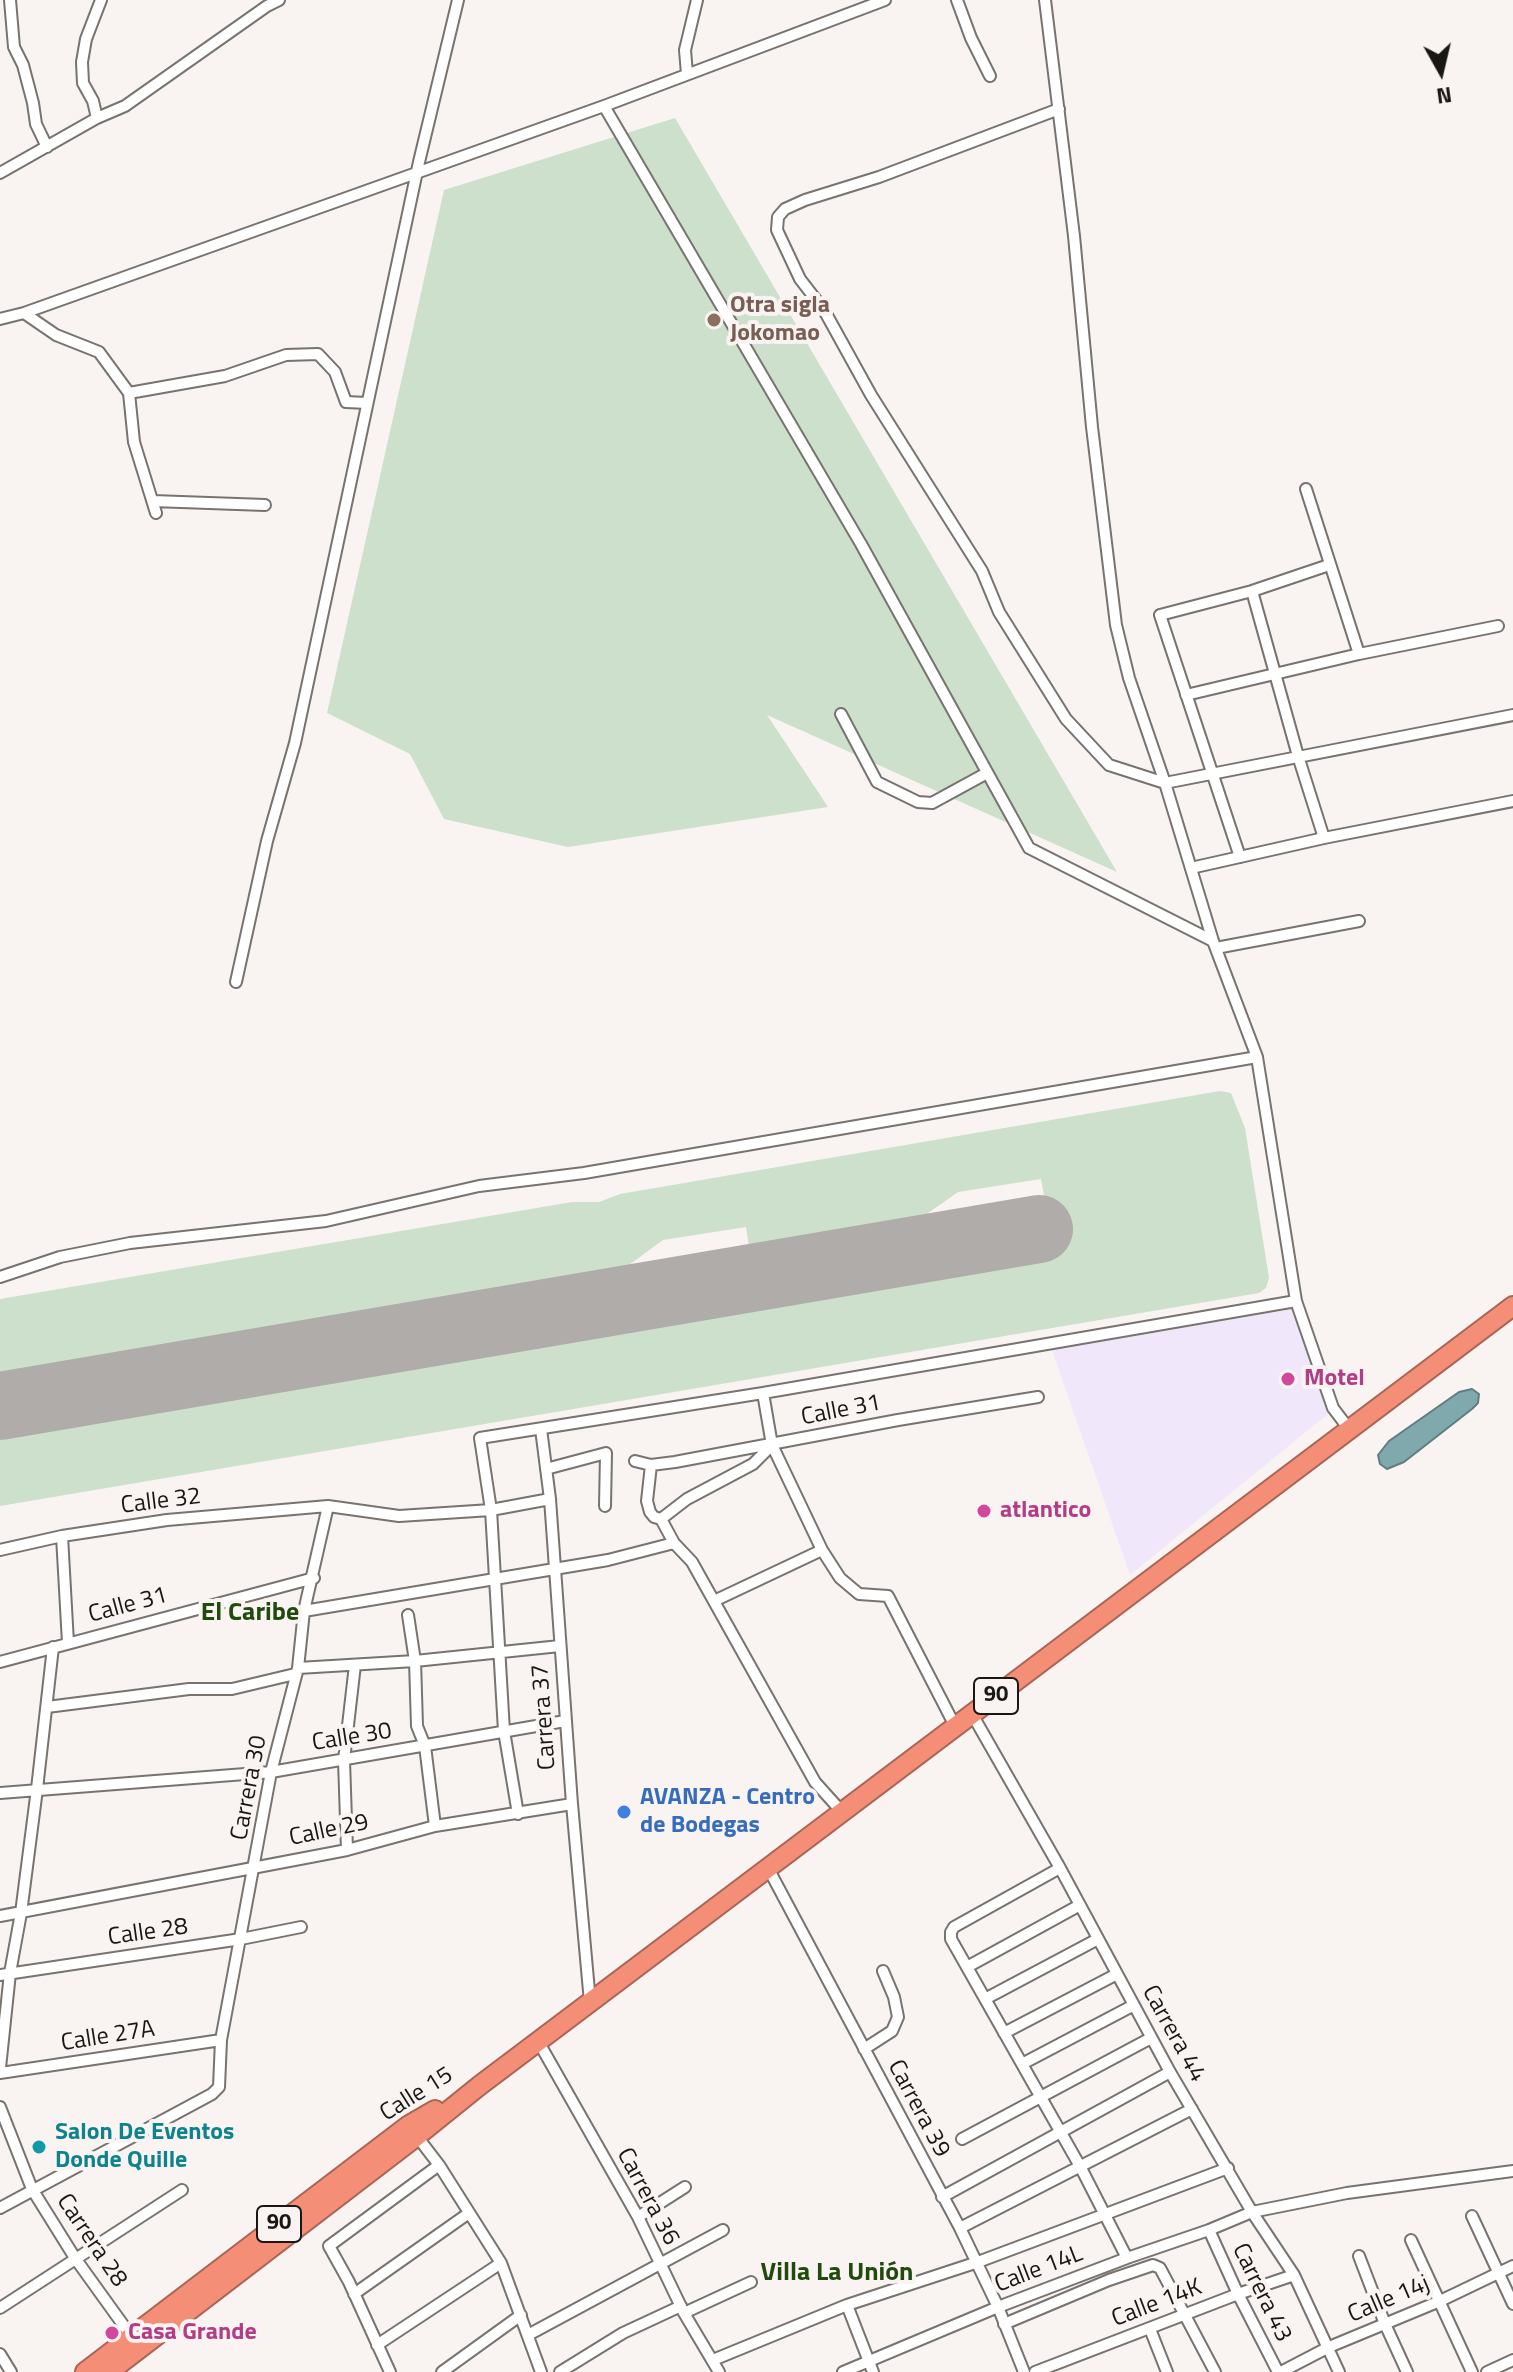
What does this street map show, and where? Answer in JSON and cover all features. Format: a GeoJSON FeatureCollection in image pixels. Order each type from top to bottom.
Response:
{"type":"FeatureCollection","features":[{"type":"Feature","properties":{"kind":"highway","name":"90"},"geometry":{"type":"LineString","coordinates":[[538,2041],[1513,1306]]}},
{"type":"Feature","properties":{"kind":"highway","name":"Calle 15"},"geometry":{"type":"LineString","coordinates":[[85,2372],[136,2342],[413,2131],[538,2041]]}},
{"type":"Feature","properties":{"kind":"highway","name":"Calle 15"},"geometry":{"type":"LineString","coordinates":[[109,2372],[136,2342]]}},
{"type":"Feature","properties":{"kind":"street"},"geometry":{"type":"LineString","coordinates":[[10,0],[14,47],[23,65],[36,124],[47,147]]}},
{"type":"Feature","properties":{"kind":"street"},"geometry":{"type":"LineString","coordinates":[[97,118],[93,101],[83,83],[82,62],[86,39],[101,0]]}},
{"type":"Feature","properties":{"kind":"street"},"geometry":{"type":"LineString","coordinates":[[0,173],[97,118],[125,106],[279,0]]}},
{"type":"Feature","properties":{"kind":"street"},"geometry":{"type":"LineString","coordinates":[[236,982],[267,841],[295,743],[417,173],[458,0]]}},
{"type":"Feature","properties":{"kind":"street"},"geometry":{"type":"LineString","coordinates":[[687,74],[685,50],[697,0]]}},
{"type":"Feature","properties":{"kind":"street"},"geometry":{"type":"LineString","coordinates":[[0,319],[604,106],[885,0]]}},
{"type":"Feature","properties":{"kind":"street"},"geometry":{"type":"LineString","coordinates":[[957,0],[990,76]]}},
{"type":"Feature","properties":{"kind":"street"},"geometry":{"type":"LineString","coordinates":[[1045,0],[1116,625],[1129,678],[1165,783],[1214,945],[1257,1057],[1296,1301],[1333,1408],[1349,1429]]}},
{"type":"Feature","properties":{"kind":"street"},"geometry":{"type":"LineString","coordinates":[[604,106],[861,544],[1029,848],[1214,945],[1359,921]]}},
{"type":"Feature","properties":{"kind":"street"},"geometry":{"type":"LineString","coordinates":[[1059,109],[879,177],[805,200],[785,209],[778,217],[777,230],[800,279],[824,310],[871,395],[982,571],[999,612],[1066,719],[1109,765],[1165,783],[1513,715]]}},
{"type":"Feature","properties":{"kind":"street"},"geometry":{"type":"LineString","coordinates":[[24,313],[56,335],[99,352],[129,393],[134,442],[154,507],[265,505]]}},
{"type":"Feature","properties":{"kind":"street"},"geometry":{"type":"LineString","coordinates":[[129,393],[225,376],[286,355],[318,354],[335,372],[346,402],[367,403]]}},
{"type":"Feature","properties":{"kind":"street"},"geometry":{"type":"LineString","coordinates":[[1306,489],[1359,654]]}},
{"type":"Feature","properties":{"kind":"street"},"geometry":{"type":"LineString","coordinates":[[1240,857],[1160,615],[1252,591],[1329,565]]}},
{"type":"Feature","properties":{"kind":"street"},"geometry":{"type":"LineString","coordinates":[[1252,591],[1324,838]]}},
{"type":"Feature","properties":{"kind":"street"},"geometry":{"type":"LineString","coordinates":[[1186,695],[1359,654],[1498,626]]}},
{"type":"Feature","properties":{"kind":"street"},"geometry":{"type":"LineString","coordinates":[[841,714],[877,782],[918,802],[932,803],[987,773]]}},
{"type":"Feature","properties":{"kind":"street"},"geometry":{"type":"LineString","coordinates":[[1191,868],[1513,801]]}},
{"type":"Feature","properties":{"kind":"street"},"geometry":{"type":"LineString","coordinates":[[0,1277],[60,1257],[130,1243],[326,1221],[479,1186],[584,1173],[1257,1057]]}},
{"type":"Feature","properties":{"kind":"street"},"geometry":{"type":"LineString","coordinates":[[518,1814],[504,1731],[491,1510],[480,1438],[763,1393],[1296,1301]]}},
{"type":"Feature","properties":{"kind":"street"},"geometry":{"type":"LineString","coordinates":[[763,1393],[772,1445],[822,1550],[840,1578],[859,1594],[888,1596],[955,1726]]}},
{"type":"Feature","properties":{"kind":"street","name":"Calle 31"},"geometry":{"type":"LineString","coordinates":[[635,1461],[651,1465],[1038,1397]]}},
{"type":"Feature","properties":{"kind":"street","name":"Carrera 37"},"geometry":{"type":"LineString","coordinates":[[541,1429],[550,1499],[565,1721],[590,2002]]}},
{"type":"Feature","properties":{"kind":"street"},"geometry":{"type":"LineString","coordinates":[[661,1519],[687,1499],[753,1464],[772,1445]]}},
{"type":"Feature","properties":{"kind":"street"},"geometry":{"type":"LineString","coordinates":[[546,1469],[606,1453],[605,1506]]}},
{"type":"Feature","properties":{"kind":"street"},"geometry":{"type":"LineString","coordinates":[[651,1465],[647,1501],[650,1512],[661,1519],[674,1543],[692,1562],[815,1782],[842,1812]]}},
{"type":"Feature","properties":{"kind":"street","name":"Calle 32"},"geometry":{"type":"LineString","coordinates":[[0,1550],[62,1536],[167,1520],[328,1506],[399,1516],[491,1510],[550,1499]]}},
{"type":"Feature","properties":{"kind":"street","name":"Carrera 30"},"geometry":{"type":"LineString","coordinates":[[32,2189],[212,2094],[219,2087],[221,2040],[271,1772],[297,1671],[304,1611],[328,1506]]}},
{"type":"Feature","properties":{"kind":"street"},"geometry":{"type":"LineString","coordinates":[[62,1536],[68,1643]]}},
{"type":"Feature","properties":{"kind":"street"},"geometry":{"type":"LineString","coordinates":[[304,1611],[608,1560],[674,1543]]}},
{"type":"Feature","properties":{"kind":"street"},"geometry":{"type":"LineString","coordinates":[[714,1601],[822,1550]]}},
{"type":"Feature","properties":{"kind":"street","name":"Calle 31"},"geometry":{"type":"LineString","coordinates":[[0,1662],[314,1578]]}},
{"type":"Feature","properties":{"kind":"street"},"geometry":{"type":"LineString","coordinates":[[408,1615],[415,1661],[417,1726],[425,1746],[435,1826]]}},
{"type":"Feature","properties":{"kind":"street"},"geometry":{"type":"LineString","coordinates":[[47,1707],[189,1689],[232,1689],[297,1671],[560,1646]]}},
{"type":"Feature","properties":{"kind":"street"},"geometry":{"type":"LineString","coordinates":[[0,2071],[5,1974],[21,1913],[53,1647]]}},
{"type":"Feature","properties":{"kind":"street"},"geometry":{"type":"LineString","coordinates":[[347,1850],[344,1760],[355,1665]]}},
{"type":"Feature","properties":{"kind":"street","name":"Carrera 44"},"geometry":{"type":"LineString","coordinates":[[972,1714],[1060,1868],[1170,2072],[1252,2212],[1294,2275],[1339,2372]]}},
{"type":"Feature","properties":{"kind":"street","name":"Calle 30"},"geometry":{"type":"LineString","coordinates":[[0,1793],[271,1772],[565,1721]]}},
{"type":"Feature","properties":{"kind":"street","name":"Calle 29"},"geometry":{"type":"LineString","coordinates":[[0,1916],[347,1850],[435,1826],[572,1804]]}},
{"type":"Feature","properties":{"kind":"street","name":"Carrera 39"},"geometry":{"type":"LineString","coordinates":[[768,1868],[978,2262],[1024,2372]]}},
{"type":"Feature","properties":{"kind":"street"},"geometry":{"type":"LineString","coordinates":[[1060,1868],[954,1927],[951,1939],[1081,2168],[1127,2258]]}},
{"type":"Feature","properties":{"kind":"street"},"geometry":{"type":"LineString","coordinates":[[967,1967],[1080,1905]]}},
{"type":"Feature","properties":{"kind":"street","name":"Calle 28"},"geometry":{"type":"LineString","coordinates":[[5,1974],[241,1939],[301,1927]]}},
{"type":"Feature","properties":{"kind":"street"},"geometry":{"type":"LineString","coordinates":[[985,1999],[1098,1939]]}},
{"type":"Feature","properties":{"kind":"street"},"geometry":{"type":"LineString","coordinates":[[864,2049],[892,2031],[898,2017],[883,1971]]}},
{"type":"Feature","properties":{"kind":"street"},"geometry":{"type":"LineString","coordinates":[[1004,2033],[1117,1974]]}},
{"type":"Feature","properties":{"kind":"street"},"geometry":{"type":"LineString","coordinates":[[1022,2064],[1134,2005]]}},
{"type":"Feature","properties":{"kind":"street"},"geometry":{"type":"LineString","coordinates":[[962,2139],[1151,2038]]}},
{"type":"Feature","properties":{"kind":"street","name":"Calle 27A"},"geometry":{"type":"LineString","coordinates":[[0,2071],[221,2040]]}},
{"type":"Feature","properties":{"kind":"street","name":"Carrera 36"},"geometry":{"type":"LineString","coordinates":[[538,2041],[638,2217],[682,2309],[719,2372]]}},
{"type":"Feature","properties":{"kind":"street"},"geometry":{"type":"LineString","coordinates":[[942,2197],[1170,2072]]}},
{"type":"Feature","properties":{"kind":"street","name":"Carrera 28"},"geometry":{"type":"LineString","coordinates":[[0,2107],[32,2189],[75,2258],[136,2342]]}},
{"type":"Feature","properties":{"kind":"street"},"geometry":{"type":"LineString","coordinates":[[960,2228],[1192,2109]]}},
{"type":"Feature","properties":{"kind":"street"},"geometry":{"type":"LineString","coordinates":[[413,2131],[439,2165],[501,2263],[538,2371]]}},
{"type":"Feature","properties":{"kind":"street"},"geometry":{"type":"LineString","coordinates":[[0,2152],[14,2149]]}},
{"type":"Feature","properties":{"kind":"street"},"geometry":{"type":"LineString","coordinates":[[390,2372],[329,2246],[439,2165]]}},
{"type":"Feature","properties":{"kind":"street"},"geometry":{"type":"LineString","coordinates":[[713,2360],[847,2305],[978,2262],[1228,2168]]}},
{"type":"Feature","properties":{"kind":"street","name":"Calle 14L"},"geometry":{"type":"LineString","coordinates":[[843,2372],[871,2368],[998,2307],[1252,2212],[1347,2193],[1513,2171]]}},
{"type":"Feature","properties":{"kind":"street"},"geometry":{"type":"LineString","coordinates":[[638,2217],[685,2187]]}},
{"type":"Feature","properties":{"kind":"street"},"geometry":{"type":"LineString","coordinates":[[0,2208],[32,2189]]}},
{"type":"Feature","properties":{"kind":"street"},"geometry":{"type":"LineString","coordinates":[[0,2308],[182,2190]]}},
{"type":"Feature","properties":{"kind":"street"},"geometry":{"type":"LineString","coordinates":[[354,2294],[469,2213]]}},
{"type":"Feature","properties":{"kind":"street"},"geometry":{"type":"LineString","coordinates":[[1472,2216],[1513,2304]]}},
{"type":"Feature","properties":{"kind":"street"},"geometry":{"type":"LineString","coordinates":[[528,2335],[723,2230]]}},
{"type":"Feature","properties":{"kind":"street","name":"Carrera 43"},"geometry":{"type":"LineString","coordinates":[[1209,2230],[1238,2294],[1280,2372]]}},
{"type":"Feature","properties":{"kind":"street"},"geometry":{"type":"LineString","coordinates":[[1411,2240],[1472,2372]]}},
{"type":"Feature","properties":{"kind":"street"},"geometry":{"type":"LineString","coordinates":[[1359,2256],[1407,2372]]}},
{"type":"Feature","properties":{"kind":"street"},"geometry":{"type":"LineString","coordinates":[[377,2345],[501,2263]]}},
{"type":"Feature","properties":{"kind":"street"},"geometry":{"type":"LineString","coordinates":[[1004,2324],[1153,2265],[1160,2268],[1215,2372]]}},
{"type":"Feature","properties":{"kind":"street","name":"Calle 14j"},"geometry":{"type":"LineString","coordinates":[[1280,2372],[1329,2347],[1440,2301],[1513,2266]]}},
{"type":"Feature","properties":{"kind":"street","name":"Calle 14K"},"geometry":{"type":"LineString","coordinates":[[1035,2372],[1294,2275]]}},
{"type":"Feature","properties":{"kind":"street"},"geometry":{"type":"LineString","coordinates":[[560,2372],[623,2333],[751,2282]]}},
{"type":"Feature","properties":{"kind":"street"},"geometry":{"type":"LineString","coordinates":[[847,2305],[871,2368]]}},
{"type":"Feature","properties":{"kind":"street"},"geometry":{"type":"LineString","coordinates":[[442,2372],[521,2315]]}},
{"type":"Feature","properties":{"kind":"street"},"geometry":{"type":"LineString","coordinates":[[1150,2329],[1167,2372]]}},
{"type":"Feature","properties":{"kind":"street"},"geometry":{"type":"LineString","coordinates":[[0,2354],[11,2372]]}},
{"type":"Feature","properties":{"kind":"street"},"geometry":{"type":"LineString","coordinates":[[1487,2372],[1513,2360]]}},
{"type":"Feature","properties":{"kind":"shaded area"},"geometry":{"type":"Polygon","coordinates":[[[1292,1309],[1328,1414],[1130,1575],[1052,1350],[1292,1309]]]}},
{"type":"Feature","properties":{"kind":"green space"},"geometry":{"type":"Polygon","coordinates":[[[675,118],[1117,872],[767,715],[828,807],[568,847],[444,819],[410,754],[327,713],[444,190],[675,118]]]}},
{"type":"Feature","properties":{"kind":"green space"},"geometry":{"type":"Polygon","coordinates":[[[1220,1091],[1231,1093],[1245,1128],[1269,1278],[1266,1288],[1259,1293],[0,1506],[0,1431],[1054,1250],[1041,1179],[958,1192],[904,1230],[750,1253],[746,1227],[663,1240],[607,1281],[0,1385],[0,1299],[572,1202],[599,1202],[620,1194],[1220,1091]]]}},
{"type":"Feature","properties":{"kind":"water"},"geometry":{"type":"Polygon","coordinates":[[[1472,1389],[1479,1394],[1478,1403],[1472,1409],[1404,1462],[1387,1469],[1380,1464],[1378,1455],[1389,1441],[1459,1392],[1472,1389]]]}},
{"type":"Feature","properties":{"kind":"runway"},"geometry":{"type":"LineString","coordinates":[[0,1406],[1039,1229]]}},
{"type":"Feature","properties":{"kind":"place","name":"Otra sigla Jokomao"},"geometry":{"type":"Point","coordinates":[714,320]}},
{"type":"Feature","properties":{"kind":"place","name":"Motel"},"geometry":{"type":"Point","coordinates":[1288,1379]}},
{"type":"Feature","properties":{"kind":"place","name":"atlantico"},"geometry":{"type":"Point","coordinates":[984,1511]}},
{"type":"Feature","properties":{"kind":"place","name":"AVANZA - Centro de Bodegas"},"geometry":{"type":"Point","coordinates":[624,1812]}},
{"type":"Feature","properties":{"kind":"place","name":"Salon De Eventos Donde Quille"},"geometry":{"type":"Point","coordinates":[39,2147]}},
{"type":"Feature","properties":{"kind":"place","name":"Casa Grande"},"geometry":{"type":"Point","coordinates":[112,2333]}},
{"type":"Feature","properties":{"kind":"district","name":"El Caribe"},"geometry":{"type":"Point","coordinates":[250,1614]}},
{"type":"Feature","properties":{"kind":"district","name":"Villa La Unión"},"geometry":{"type":"Point","coordinates":[837,2274]}}]}
